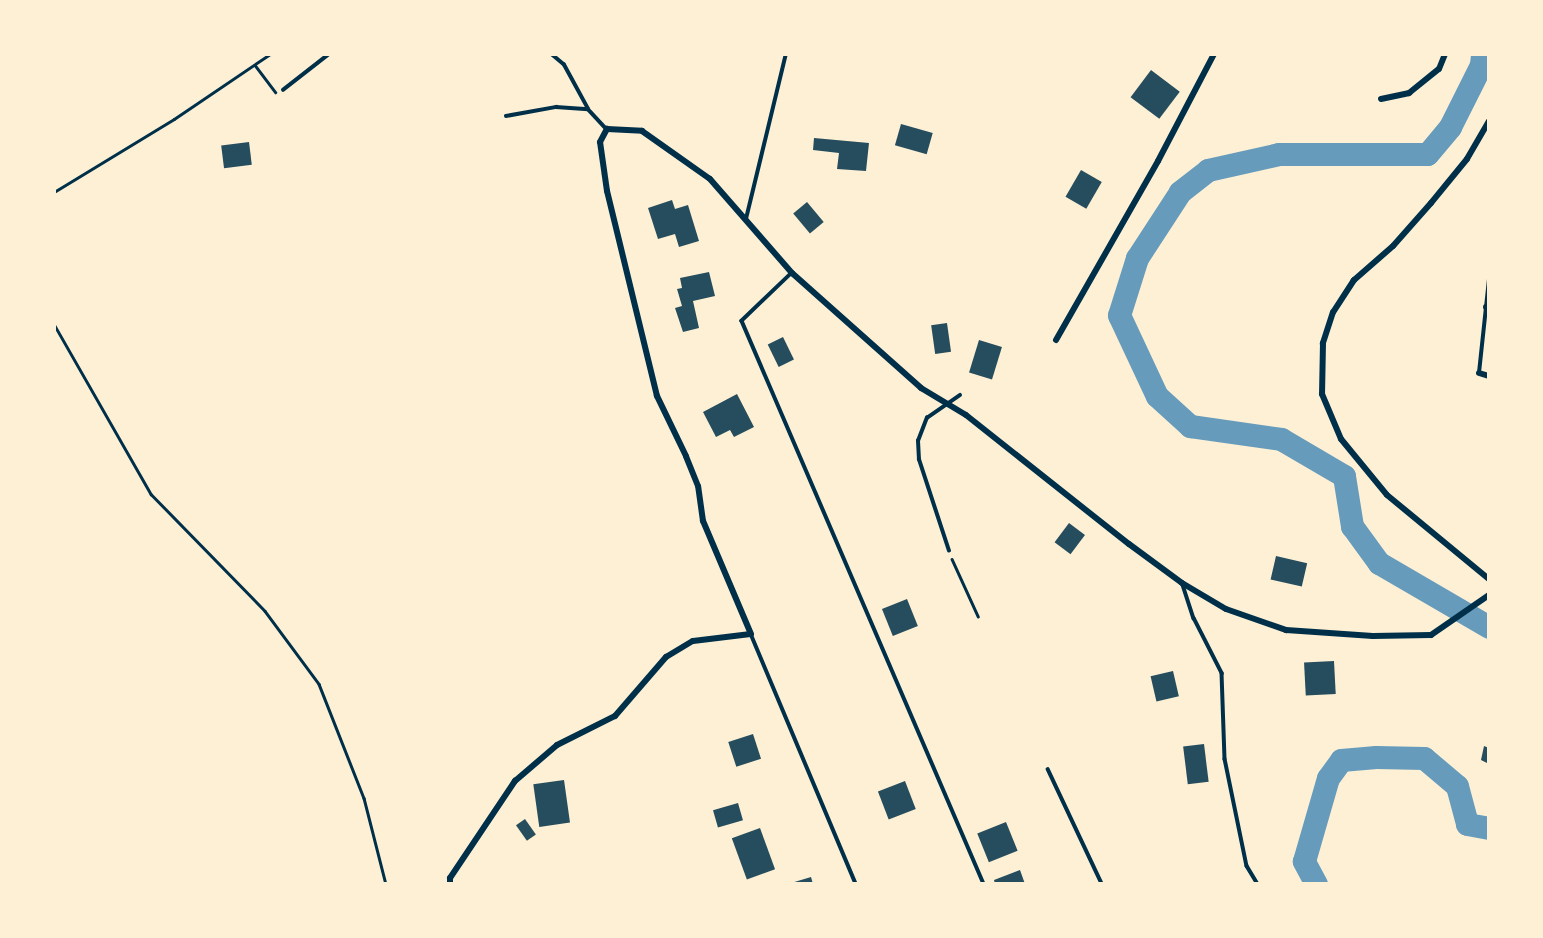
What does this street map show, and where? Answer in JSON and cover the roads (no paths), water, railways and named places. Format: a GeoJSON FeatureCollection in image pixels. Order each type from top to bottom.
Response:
{"type":"FeatureCollection","features":[{"type":"Feature","properties":{"kind":"street"},"geometry":{"type":"LineString","coordinates":[[1056,340],[1158,161],[1214,54]]}},
{"type":"Feature","properties":{"kind":"street"},"geometry":{"type":"LineString","coordinates":[[1381,99],[1409,93],[1439,69],[1445,54]]}},
{"type":"Feature","properties":{"kind":"street"},"geometry":{"type":"LineString","coordinates":[[1489,121],[1467,159],[1392,246],[1354,280],[1333,312],[1323,343],[1322,394],[1341,439],[1387,495],[1489,579]]}},
{"type":"Feature","properties":{"kind":"street"},"geometry":{"type":"LineString","coordinates":[[450,884],[450,878],[515,781],[557,745],[615,716],[666,657],[693,641],[751,634],[703,521],[698,486],[657,396],[607,191],[600,142],[607,129],[642,131],[710,179],[792,273],[921,388],[950,405],[1182,583],[1226,609],[1286,630],[1373,636],[1431,635],[1489,595]]}},
{"type":"Feature","properties":{"kind":"street"},"geometry":{"type":"LineString","coordinates":[[1479,373],[1489,376]]}},
{"type":"Feature","properties":{"kind":"lane"},"geometry":{"type":"LineString","coordinates":[[283,90],[329,54]]}},
{"type":"Feature","properties":{"kind":"lane"},"geometry":{"type":"LineString","coordinates":[[551,54],[564,65],[588,109],[607,129]]}},
{"type":"Feature","properties":{"kind":"lane"},"geometry":{"type":"LineString","coordinates":[[746,221],[786,54]]}},
{"type":"Feature","properties":{"kind":"lane"},"geometry":{"type":"LineString","coordinates":[[506,116],[556,107],[588,109]]}},
{"type":"Feature","properties":{"kind":"lane"},"geometry":{"type":"LineString","coordinates":[[792,273],[742,321],[984,884]]}},
{"type":"Feature","properties":{"kind":"lane"},"geometry":{"type":"LineString","coordinates":[[1479,373],[1489,279]]}},
{"type":"Feature","properties":{"kind":"lane"},"geometry":{"type":"LineString","coordinates":[[949,551],[919,460],[918,441],[927,418],[950,405],[960,395]]}},
{"type":"Feature","properties":{"kind":"lane"},"geometry":{"type":"LineString","coordinates":[[1182,583],[1194,618],[1222,673],[1225,759],[1247,866],[1258,884]]}},
{"type":"Feature","properties":{"kind":"lane"},"geometry":{"type":"LineString","coordinates":[[751,634],[856,884]]}},
{"type":"Feature","properties":{"kind":"lane"},"geometry":{"type":"LineString","coordinates":[[1048,769],[1102,884]]}},
{"type":"Feature","properties":{"kind":"waterway"},"geometry":{"type":"LineString","coordinates":[[1482,54],[1481,65],[1450,127],[1427,154],[1279,154],[1208,170],[1180,192],[1137,258],[1119,315],[1157,396],[1190,426],[1281,439],[1344,476],[1352,526],[1379,563],[1489,627]]}},
{"type":"Feature","properties":{"kind":"waterway"},"geometry":{"type":"LineString","coordinates":[[1316,884],[1304,861],[1328,778],[1341,760],[1376,757],[1424,758],[1457,786],[1467,824],[1489,828]]}}]}
